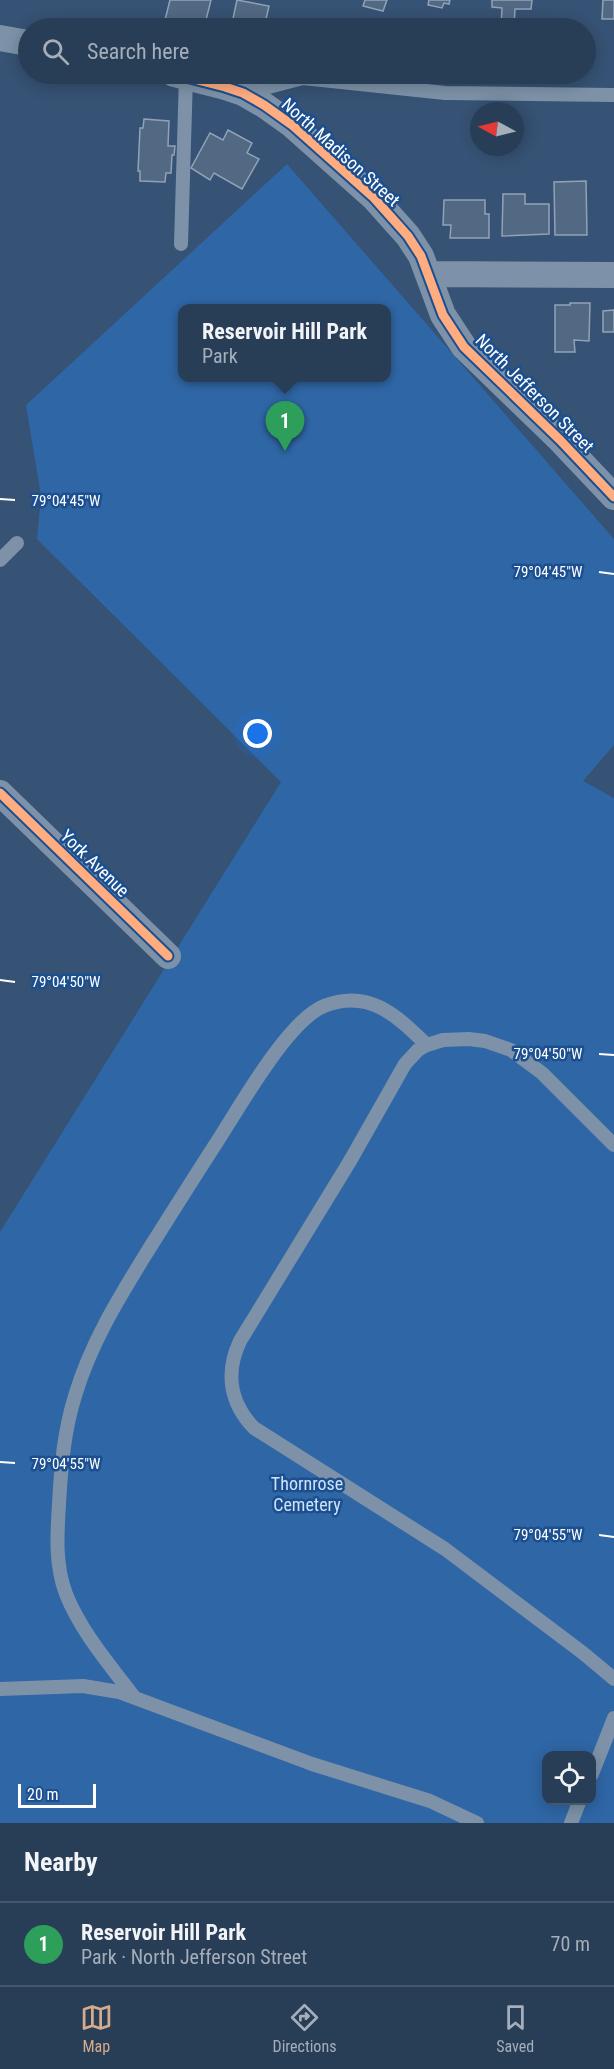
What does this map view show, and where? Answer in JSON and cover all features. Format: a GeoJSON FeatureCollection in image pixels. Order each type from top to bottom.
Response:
{"type":"FeatureCollection","features":[{"type":"Feature","properties":{"kind":"street"},"geometry":{"type":"LineString","coordinates":[[0,38],[18,41]]}},
{"type":"Feature","properties":{"kind":"street","name":"North Madison Street"},"geometry":{"type":"LineString","coordinates":[[212,84],[243,93],[292,125],[374,198],[408,236],[421,256],[428,274]]}},
{"type":"Feature","properties":{"kind":"street"},"geometry":{"type":"LineString","coordinates":[[428,274],[614,275]]}},
{"type":"Feature","properties":{"kind":"street","name":"North Jefferson Street"},"geometry":{"type":"LineString","coordinates":[[428,274],[443,315],[464,347],[560,440],[614,497]]}},
{"type":"Feature","properties":{"kind":"street","name":"York Avenue"},"geometry":{"type":"LineString","coordinates":[[0,793],[168,956]]}},
{"type":"Feature","properties":{"kind":"lane"},"geometry":{"type":"LineString","coordinates":[[180,84],[181,244]]}},
{"type":"Feature","properties":{"kind":"lane"},"geometry":{"type":"LineString","coordinates":[[243,93],[279,84]]}},
{"type":"Feature","properties":{"kind":"lane"},"geometry":{"type":"LineString","coordinates":[[360,84],[445,93],[614,95]]}},
{"type":"Feature","properties":{"kind":"lane"},"geometry":{"type":"LineString","coordinates":[[0,560],[16,543]]}},
{"type":"Feature","properties":{"kind":"lane"},"geometry":{"type":"LineString","coordinates":[[134,1697],[76,1615],[62,1580],[57,1548],[61,1467],[65,1437],[75,1395],[98,1337],[118,1300],[193,1179],[266,1067],[302,1019],[332,1003],[366,1002],[393,1013],[427,1045]]}},
{"type":"Feature","properties":{"kind":"lane"},"geometry":{"type":"LineString","coordinates":[[614,1145],[542,1073],[511,1050],[485,1041],[469,1039],[443,1040],[418,1050],[405,1064],[350,1161],[240,1341],[234,1352],[230,1372],[234,1397],[245,1419],[254,1428],[445,1549],[614,1679]]}},
{"type":"Feature","properties":{"kind":"lane"},"geometry":{"type":"LineString","coordinates":[[0,1689],[101,1687],[134,1697],[312,1764],[430,1801],[477,1823]]}},
{"type":"Feature","properties":{"kind":"lane"},"geometry":{"type":"LineString","coordinates":[[596,1761],[614,1718]]}},
{"type":"Feature","properties":{"kind":"lane"},"geometry":{"type":"LineString","coordinates":[[571,1823],[578,1805]]}},
{"type":"Feature","properties":{"kind":"green space","name":"Thornrose Cemetery"},"geometry":{"type":"Polygon","coordinates":[[[287,164],[614,539],[614,745],[583,781],[614,798],[614,1823],[0,1823],[0,1232],[281,782],[37,539],[41,496],[26,405],[287,164]]]}},
{"type":"Feature","properties":{"kind":"building"},"geometry":{"type":"Polygon","coordinates":[[[170,0],[211,0],[206,18],[166,18],[170,0]]]}},
{"type":"Feature","properties":{"kind":"building"},"geometry":{"type":"Polygon","coordinates":[[[237,0],[269,6],[266,18],[233,18],[237,0]]]}},
{"type":"Feature","properties":{"kind":"building"},"geometry":{"type":"Polygon","coordinates":[[[365,0],[387,0],[383,11],[363,6],[365,0]]]}},
{"type":"Feature","properties":{"kind":"building"},"geometry":{"type":"Polygon","coordinates":[[[429,0],[450,0],[449,4],[444,3],[442,8],[428,5],[429,0]]]}},
{"type":"Feature","properties":{"kind":"building"},"geometry":{"type":"Polygon","coordinates":[[[492,0],[532,0],[531,9],[515,9],[514,18],[501,18],[502,8],[492,7],[492,0]]]}},
{"type":"Feature","properties":{"kind":"building"},"geometry":{"type":"Polygon","coordinates":[[[603,0],[614,0],[614,19],[602,19],[603,0]]]}},
{"type":"Feature","properties":{"kind":"building"},"geometry":{"type":"Polygon","coordinates":[[[144,119],[169,121],[168,146],[175,146],[171,173],[166,173],[165,182],[140,181],[140,171],[138,171],[140,128],[143,128],[144,119]]]}},
{"type":"Feature","properties":{"kind":"building"},"geometry":{"type":"Polygon","coordinates":[[[228,130],[252,143],[247,153],[259,159],[242,189],[214,173],[210,180],[191,168],[210,133],[223,140],[228,130]]]}},
{"type":"Feature","properties":{"kind":"building"},"geometry":{"type":"Polygon","coordinates":[[[586,181],[587,235],[555,235],[554,182],[586,181]]]}},
{"type":"Feature","properties":{"kind":"building"},"geometry":{"type":"Polygon","coordinates":[[[503,194],[525,194],[525,204],[549,204],[549,234],[502,236],[503,194]]]}},
{"type":"Feature","properties":{"kind":"building"},"geometry":{"type":"Polygon","coordinates":[[[444,200],[485,200],[485,214],[489,214],[489,238],[450,238],[451,225],[443,225],[444,200]]]}},
{"type":"Feature","properties":{"kind":"building"},"geometry":{"type":"Polygon","coordinates":[[[570,303],[590,303],[589,341],[574,340],[575,352],[555,352],[555,305],[570,305],[570,303]]]}},
{"type":"Feature","properties":{"kind":"building"},"geometry":{"type":"Polygon","coordinates":[[[614,310],[614,332],[603,332],[603,311],[614,310]]]}},
{"type":"Feature","properties":{"kind":"cycle path"},"geometry":{"type":"LineString","coordinates":[[213,84],[243,93],[264,105],[292,125],[374,198],[408,236],[421,256],[443,315],[464,347],[560,440],[614,497]]}},
{"type":"Feature","properties":{"kind":"cycle path"},"geometry":{"type":"LineString","coordinates":[[0,793],[168,956]]}},
{"type":"Feature","properties":{"kind":"place","name":"Reservoir Hill Park"},"geometry":{"type":"Point","coordinates":[285,451]}}]}
